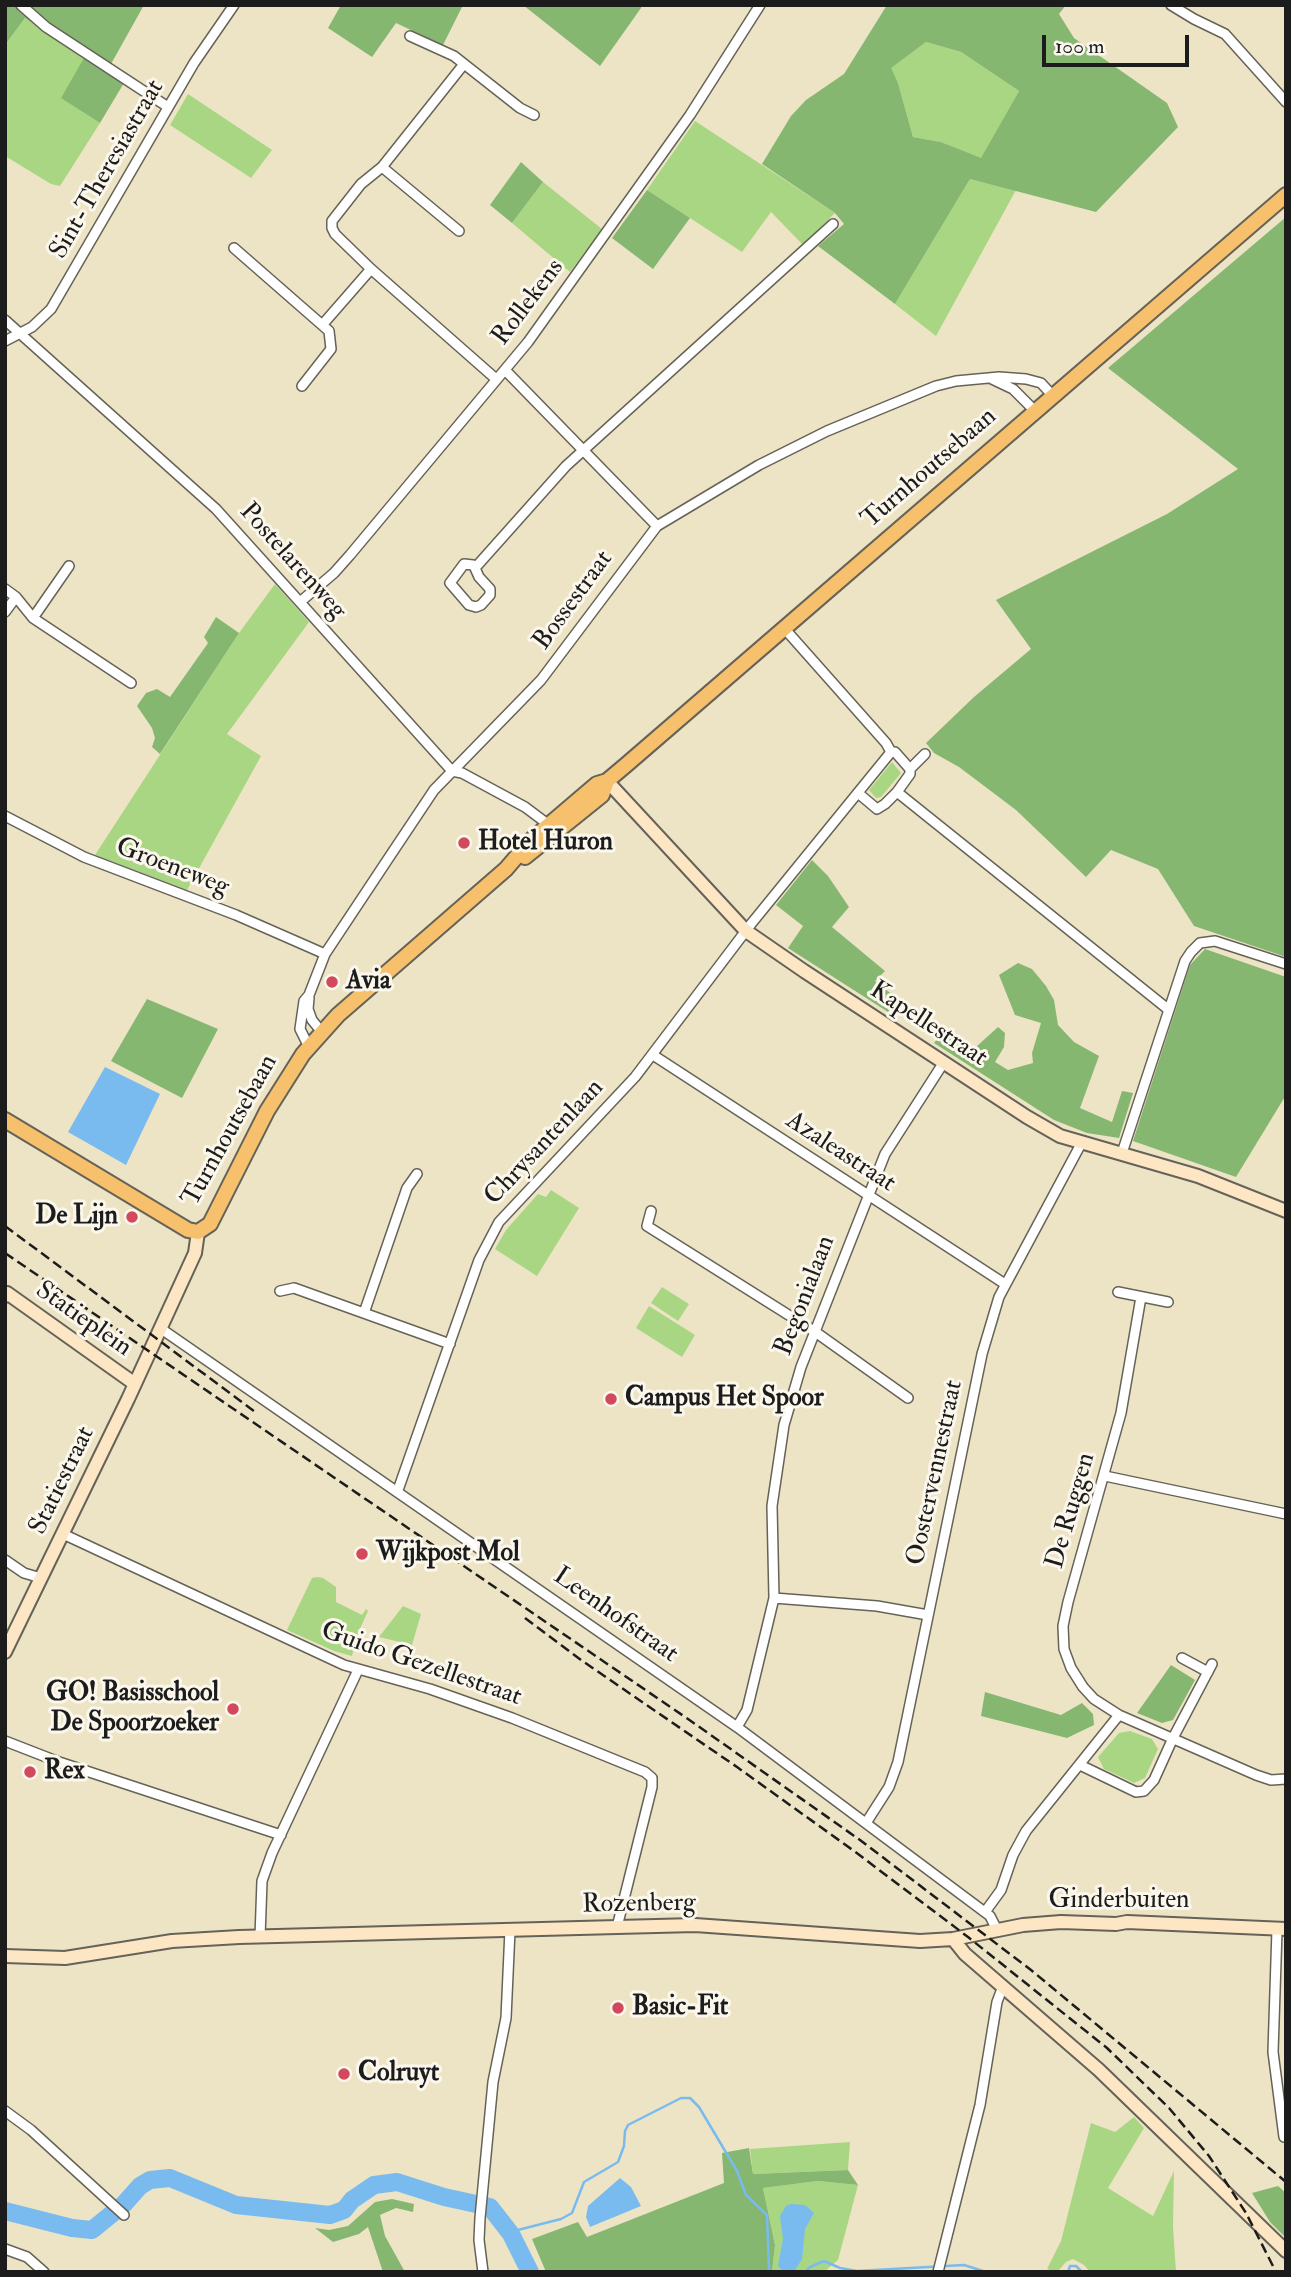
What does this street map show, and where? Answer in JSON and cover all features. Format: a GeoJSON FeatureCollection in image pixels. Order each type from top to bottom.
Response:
{"type":"FeatureCollection","features":[{"type":"Feature","properties":{"kind":"main road","name":"Turnhoutsebaan"},"geometry":{"type":"LineString","coordinates":[[198,1233],[210,1224],[267,1111],[321,1031],[360,994],[506,869],[530,841],[593,787],[607,781],[1286,195]]}},
{"type":"Feature","properties":{"kind":"main road","name":"Turnhoutsebaan"},"geometry":{"type":"LineString","coordinates":[[506,869],[548,841],[602,795],[607,781]]}},
{"type":"Feature","properties":{"kind":"main road"},"geometry":{"type":"LineString","coordinates":[[5,1120],[187,1230],[198,1233]]}},
{"type":"Feature","properties":{"kind":"street"},"geometry":{"type":"LineString","coordinates":[[21,5],[46,27],[168,107]]}},
{"type":"Feature","properties":{"kind":"street","name":"Sint-Theresiastraat"},"geometry":{"type":"LineString","coordinates":[[5,341],[22,334],[44,318],[51,309],[168,107],[208,41],[234,5]]}},
{"type":"Feature","properties":{"kind":"street","name":"Rollekens"},"geometry":{"type":"LineString","coordinates":[[300,602],[342,564],[528,342],[690,115],[760,5]]}},
{"type":"Feature","properties":{"kind":"street"},"geometry":{"type":"LineString","coordinates":[[1171,5],[1184,9],[1225,34],[1286,102]]}},
{"type":"Feature","properties":{"kind":"street"},"geometry":{"type":"LineString","coordinates":[[410,36],[432,45],[464,64],[520,108],[534,115]]}},
{"type":"Feature","properties":{"kind":"street"},"geometry":{"type":"LineString","coordinates":[[464,64],[382,167],[361,184],[332,221],[335,234],[371,269],[496,379]]}},
{"type":"Feature","properties":{"kind":"street"},"geometry":{"type":"LineString","coordinates":[[382,167],[459,231]]}},
{"type":"Feature","properties":{"kind":"street"},"geometry":{"type":"LineString","coordinates":[[475,568],[566,466],[833,224]]}},
{"type":"Feature","properties":{"kind":"street"},"geometry":{"type":"LineString","coordinates":[[234,248],[329,331],[331,349],[302,386]]}},
{"type":"Feature","properties":{"kind":"street"},"geometry":{"type":"LineString","coordinates":[[323,324],[371,269]]}},
{"type":"Feature","properties":{"kind":"street","name":"Postelarenweg"},"geometry":{"type":"LineString","coordinates":[[5,320],[216,509],[452,771],[462,773],[517,803],[549,825]]}},
{"type":"Feature","properties":{"kind":"street"},"geometry":{"type":"LineString","coordinates":[[505,370],[657,526]]}},
{"type":"Feature","properties":{"kind":"street","name":"Bossestraat"},"geometry":{"type":"LineString","coordinates":[[309,1047],[300,1030],[301,1012],[325,954],[434,790],[541,680],[657,526],[741,474],[827,431],[936,386],[956,381],[999,377],[1026,379],[1041,383],[1053,396]]}},
{"type":"Feature","properties":{"kind":"street"},"geometry":{"type":"LineString","coordinates":[[990,379],[1013,389],[1035,411]]}},
{"type":"Feature","properties":{"kind":"street"},"geometry":{"type":"LineString","coordinates":[[464,565],[473,565],[475,568],[490,589],[491,595],[475,607],[469,605],[450,583],[464,565]]}},
{"type":"Feature","properties":{"kind":"street"},"geometry":{"type":"LineString","coordinates":[[33,618],[69,566]]}},
{"type":"Feature","properties":{"kind":"street"},"geometry":{"type":"LineString","coordinates":[[5,589],[16,597],[33,618],[131,683]]}},
{"type":"Feature","properties":{"kind":"street"},"geometry":{"type":"LineString","coordinates":[[5,612],[16,597]]}},
{"type":"Feature","properties":{"kind":"street"},"geometry":{"type":"LineString","coordinates":[[784,628],[887,743],[891,752],[895,752],[910,769]]}},
{"type":"Feature","properties":{"kind":"street","name":"Chrysantenlaan"},"geometry":{"type":"LineString","coordinates":[[398,1490],[479,1260],[499,1222],[635,1077],[746,931],[891,752]]}},
{"type":"Feature","properties":{"kind":"street"},"geometry":{"type":"LineString","coordinates":[[858,793],[877,809],[886,804],[910,774],[910,769],[925,754]]}},
{"type":"Feature","properties":{"kind":"street","name":"Kapellestraat"},"geometry":{"type":"LineString","coordinates":[[607,781],[746,931],[1048,1130],[1198,1176],[1286,1211]]}},
{"type":"Feature","properties":{"kind":"street"},"geometry":{"type":"LineString","coordinates":[[897,792],[1169,1010]]}},
{"type":"Feature","properties":{"kind":"street","name":"Groeneweg"},"geometry":{"type":"LineString","coordinates":[[5,816],[84,857],[187,895],[325,954]]}},
{"type":"Feature","properties":{"kind":"street"},"geometry":{"type":"LineString","coordinates":[[1122,1153],[1185,961],[1200,943],[1215,941],[1286,964]]}},
{"type":"Feature","properties":{"kind":"street"},"geometry":{"type":"LineString","coordinates":[[309,995],[308,1009],[312,1020],[321,1031]]}},
{"type":"Feature","properties":{"kind":"street","name":"Azaleastraat"},"geometry":{"type":"LineString","coordinates":[[653,1055],[1005,1284]]}},
{"type":"Feature","properties":{"kind":"street","name":"Begonialaan"},"geometry":{"type":"LineString","coordinates":[[737,1727],[747,1710],[774,1598],[772,1506],[779,1449],[789,1405],[814,1331],[880,1164],[895,1136],[944,1062]]}},
{"type":"Feature","properties":{"kind":"street","name":"Oostervennestraat"},"geometry":{"type":"LineString","coordinates":[[866,1823],[889,1787],[898,1762],[982,1354],[1005,1284],[1082,1142]]}},
{"type":"Feature","properties":{"kind":"street"},"geometry":{"type":"LineString","coordinates":[[364,1313],[407,1188],[417,1174]]}},
{"type":"Feature","properties":{"kind":"street"},"geometry":{"type":"LineString","coordinates":[[651,1211],[647,1226],[814,1331],[908,1398]]}},
{"type":"Feature","properties":{"kind":"street","name":"Turnhoutsebaan"},"geometry":{"type":"LineString","coordinates":[[160,1328],[195,1253],[198,1233]]}},
{"type":"Feature","properties":{"kind":"street"},"geometry":{"type":"LineString","coordinates":[[280,1291],[294,1288],[450,1344]]}},
{"type":"Feature","properties":{"kind":"street"},"geometry":{"type":"LineString","coordinates":[[1118,1292],[1168,1302]]}},
{"type":"Feature","properties":{"kind":"street","name":"Statieplein"},"geometry":{"type":"LineString","coordinates":[[6,1294],[135,1384]]}},
{"type":"Feature","properties":{"kind":"street","name":"De Ruggen"},"geometry":{"type":"LineString","coordinates":[[1141,1297],[1121,1413],[1068,1602],[1063,1626],[1064,1649],[1071,1668],[1083,1687],[1094,1699],[1119,1715],[1256,1775],[1271,1780],[1286,1779]]}},
{"type":"Feature","properties":{"kind":"street","name":"Statiestraat"},"geometry":{"type":"LineString","coordinates":[[5,1652],[160,1328]]}},
{"type":"Feature","properties":{"kind":"street","name":"Leenhofstraat"},"geometry":{"type":"LineString","coordinates":[[160,1328],[398,1490],[737,1727],[985,1912],[997,1930]]}},
{"type":"Feature","properties":{"kind":"street"},"geometry":{"type":"LineString","coordinates":[[1105,1476],[1286,1514]]}},
{"type":"Feature","properties":{"kind":"street","name":"Guido Gezellestraat"},"geometry":{"type":"LineString","coordinates":[[63,1534],[358,1670],[400,1679],[512,1718],[645,1772],[652,1778],[652,1787],[620,1906],[617,1927]]}},
{"type":"Feature","properties":{"kind":"street"},"geometry":{"type":"LineString","coordinates":[[5,1560],[24,1573],[41,1578]]}},
{"type":"Feature","properties":{"kind":"street"},"geometry":{"type":"LineString","coordinates":[[774,1598],[877,1606],[928,1615]]}},
{"type":"Feature","properties":{"kind":"street"},"geometry":{"type":"LineString","coordinates":[[1080,1765],[1136,1792],[1144,1791],[1154,1780],[1210,1668],[1182,1658]]}},
{"type":"Feature","properties":{"kind":"street"},"geometry":{"type":"LineString","coordinates":[[260,1937],[262,1881],[358,1670]]}},
{"type":"Feature","properties":{"kind":"street"},"geometry":{"type":"LineString","coordinates":[[985,1912],[1001,1891],[1005,1872],[1026,1831],[1119,1715]]}},
{"type":"Feature","properties":{"kind":"street"},"geometry":{"type":"LineString","coordinates":[[5,1741],[65,1764],[281,1835]]}},
{"type":"Feature","properties":{"kind":"street","name":"Ginderbuiten"},"geometry":{"type":"LineString","coordinates":[[953,1939],[1042,1923],[1127,1922],[1227,1925],[1282,1930]]}},
{"type":"Feature","properties":{"kind":"street","name":"Rozenberg"},"geometry":{"type":"LineString","coordinates":[[5,1956],[65,1958],[172,1941],[260,1937],[695,1925],[892,1940],[953,1939]]}},
{"type":"Feature","properties":{"kind":"street"},"geometry":{"type":"LineString","coordinates":[[482,2272],[479,2240],[481,2211],[493,2082],[506,2018],[510,1930]]}},
{"type":"Feature","properties":{"kind":"street"},"geometry":{"type":"LineString","coordinates":[[1282,1930],[1273,2052],[1284,2137]]}},
{"type":"Feature","properties":{"kind":"street"},"geometry":{"type":"LineString","coordinates":[[953,1939],[965,1954],[1098,2070],[1286,2251]]}},
{"type":"Feature","properties":{"kind":"street"},"geometry":{"type":"LineString","coordinates":[[939,2271],[980,2105],[997,2002],[1003,1986]]}},
{"type":"Feature","properties":{"kind":"street"},"geometry":{"type":"LineString","coordinates":[[5,2111],[23,2123],[121,2211]]}},
{"type":"Feature","properties":{"kind":"street"},"geometry":{"type":"LineString","coordinates":[[5,2249],[27,2257],[44,2272]]}},
{"type":"Feature","properties":{"kind":"green space"},"geometry":{"type":"Polygon","coordinates":[[[5,5],[144,5],[111,64],[124,83],[100,123],[61,98],[84,58],[25,18],[5,45],[5,5]]]}},
{"type":"Feature","properties":{"kind":"green space"},"geometry":{"type":"Polygon","coordinates":[[[341,5],[463,5],[443,45],[396,23],[372,57],[328,28],[341,5]]]}},
{"type":"Feature","properties":{"kind":"green space"},"geometry":{"type":"Polygon","coordinates":[[[523,5],[641,5],[641,8],[600,66],[523,5]]]}},
{"type":"Feature","properties":{"kind":"green space"},"geometry":{"type":"Polygon","coordinates":[[[887,5],[1066,5],[1059,14],[1074,38],[1167,103],[1178,127],[1096,212],[970,179],[895,304],[818,246],[844,224],[835,213],[762,164],[791,116],[806,100],[844,74],[887,5]],[[926,42],[891,68],[898,83],[913,137],[941,142],[981,158],[1019,91],[961,52],[926,42]]]}},
{"type":"Feature","properties":{"kind":"green space"},"geometry":{"type":"Polygon","coordinates":[[[25,18],[85,58],[62,98],[100,123],[60,186],[51,184],[5,156],[5,45],[25,18]]]}},
{"type":"Feature","properties":{"kind":"green space"},"geometry":{"type":"Polygon","coordinates":[[[926,42],[961,52],[1019,91],[981,159],[941,142],[913,137],[898,83],[890,68],[926,42]]]}},
{"type":"Feature","properties":{"kind":"green space"},"geometry":{"type":"Polygon","coordinates":[[[188,94],[272,150],[251,178],[170,125],[188,94]]]}},
{"type":"Feature","properties":{"kind":"green space"},"geometry":{"type":"Polygon","coordinates":[[[695,121],[835,213],[803,245],[771,212],[742,252],[647,190],[695,121]]]}},
{"type":"Feature","properties":{"kind":"green space"},"geometry":{"type":"Polygon","coordinates":[[[521,162],[543,182],[512,223],[490,205],[521,162]]]}},
{"type":"Feature","properties":{"kind":"green space"},"geometry":{"type":"Polygon","coordinates":[[[970,179],[1016,190],[936,336],[895,304],[970,179]]]}},
{"type":"Feature","properties":{"kind":"green space"},"geometry":{"type":"Polygon","coordinates":[[[543,182],[602,229],[570,272],[512,223],[543,182]]]}},
{"type":"Feature","properties":{"kind":"green space"},"geometry":{"type":"Polygon","coordinates":[[[647,190],[690,218],[653,269],[612,238],[647,190]]]}},
{"type":"Feature","properties":{"kind":"green space"},"geometry":{"type":"Polygon","coordinates":[[[1286,217],[1286,957],[1194,926],[1158,869],[1111,850],[1086,877],[1016,810],[959,767],[934,753],[926,743],[974,697],[1031,649],[996,600],[1167,514],[1238,469],[1108,368],[1286,217]]]}},
{"type":"Feature","properties":{"kind":"green space"},"geometry":{"type":"Polygon","coordinates":[[[275,584],[309,622],[227,734],[261,756],[187,890],[95,855],[239,633],[275,584]]]}},
{"type":"Feature","properties":{"kind":"green space"},"geometry":{"type":"Polygon","coordinates":[[[216,617],[239,633],[160,754],[152,747],[155,738],[152,728],[137,706],[146,693],[157,689],[170,697],[208,643],[204,637],[216,617]]]}},
{"type":"Feature","properties":{"kind":"green space"},"geometry":{"type":"Polygon","coordinates":[[[892,762],[901,773],[881,797],[876,798],[869,790],[892,762]]]}},
{"type":"Feature","properties":{"kind":"green space"},"geometry":{"type":"Polygon","coordinates":[[[812,860],[828,876],[849,907],[832,927],[885,971],[875,981],[898,999],[888,1012],[788,948],[803,926],[776,905],[812,860]]]}},
{"type":"Feature","properties":{"kind":"green space"},"geometry":{"type":"Polygon","coordinates":[[[1205,949],[1286,977],[1286,1095],[1236,1177],[1133,1141],[1190,965],[1205,949]]]}},
{"type":"Feature","properties":{"kind":"green space"},"geometry":{"type":"Polygon","coordinates":[[[1018,963],[1032,969],[1046,986],[1054,1000],[1058,1025],[1074,1042],[1099,1056],[1080,1108],[1112,1122],[1122,1091],[1133,1093],[1119,1138],[1087,1133],[1054,1120],[934,1043],[946,1028],[963,1044],[976,1047],[998,1027],[1005,1033],[1004,1047],[995,1062],[1008,1070],[1033,1063],[1032,1053],[1041,1023],[1015,1015],[999,975],[1018,963]]]}},
{"type":"Feature","properties":{"kind":"green space"},"geometry":{"type":"Polygon","coordinates":[[[147,999],[218,1029],[182,1098],[111,1061],[147,999]]]}},
{"type":"Feature","properties":{"kind":"green space"},"geometry":{"type":"Polygon","coordinates":[[[551,1190],[579,1208],[537,1276],[495,1249],[506,1230],[538,1194],[546,1197],[551,1190]]]}},
{"type":"Feature","properties":{"kind":"green space"},"geometry":{"type":"Polygon","coordinates":[[[662,1287],[689,1304],[678,1321],[651,1303],[662,1287]]]}},
{"type":"Feature","properties":{"kind":"green space"},"geometry":{"type":"Polygon","coordinates":[[[649,1306],[695,1335],[682,1357],[636,1328],[649,1306]]]}},
{"type":"Feature","properties":{"kind":"green space"},"geometry":{"type":"Polygon","coordinates":[[[317,1577],[336,1587],[336,1602],[362,1615],[366,1609],[368,1611],[352,1656],[287,1630],[312,1578],[317,1577]]]}},
{"type":"Feature","properties":{"kind":"green space"},"geometry":{"type":"Polygon","coordinates":[[[403,1606],[421,1614],[412,1645],[379,1637],[403,1606]]]}},
{"type":"Feature","properties":{"kind":"green space"},"geometry":{"type":"Polygon","coordinates":[[[1171,1665],[1195,1680],[1173,1720],[1162,1723],[1137,1713],[1171,1665]]]}},
{"type":"Feature","properties":{"kind":"green space"},"geometry":{"type":"Polygon","coordinates":[[[985,1692],[1061,1715],[1082,1703],[1093,1714],[1094,1725],[1067,1738],[981,1716],[985,1692]]]}},
{"type":"Feature","properties":{"kind":"green space"},"geometry":{"type":"Polygon","coordinates":[[[1130,1731],[1152,1739],[1158,1749],[1145,1778],[1134,1783],[1104,1769],[1098,1757],[1119,1733],[1130,1731]]]}},
{"type":"Feature","properties":{"kind":"green space"},"geometry":{"type":"Polygon","coordinates":[[[1134,2117],[1144,2128],[1108,2188],[1153,2216],[1174,2171],[1173,2227],[1176,2272],[1090,2272],[1073,2259],[1057,2272],[1047,2269],[1061,2241],[1091,2123],[1115,2132],[1134,2117]]]}},
{"type":"Feature","properties":{"kind":"green space"},"geometry":{"type":"Polygon","coordinates":[[[850,2142],[848,2170],[753,2174],[750,2149],[850,2142]]]}},
{"type":"Feature","properties":{"kind":"green space"},"geometry":{"type":"Polygon","coordinates":[[[749,2148],[753,2174],[848,2170],[858,2185],[818,2181],[763,2188],[775,2245],[772,2272],[546,2272],[532,2239],[578,2222],[587,2237],[724,2183],[722,2153],[749,2148]]]}},
{"type":"Feature","properties":{"kind":"green space"},"geometry":{"type":"Polygon","coordinates":[[[818,2181],[858,2185],[838,2260],[824,2272],[772,2272],[775,2245],[763,2188],[818,2181]]]}},
{"type":"Feature","properties":{"kind":"green space"},"geometry":{"type":"Polygon","coordinates":[[[1278,2186],[1286,2193],[1286,2238],[1270,2222],[1252,2193],[1278,2186]]]}},
{"type":"Feature","properties":{"kind":"green space"},"geometry":{"type":"Polygon","coordinates":[[[392,2199],[414,2204],[413,2212],[396,2208],[380,2215],[385,2236],[405,2272],[383,2272],[368,2227],[359,2234],[333,2242],[315,2228],[329,2230],[348,2226],[375,2202],[392,2199]]]}},
{"type":"Feature","properties":{"kind":"water"},"geometry":{"type":"Polygon","coordinates":[[[105,1067],[160,1094],[126,1165],[68,1132],[105,1067]]]}},
{"type":"Feature","properties":{"kind":"water"},"geometry":{"type":"Polygon","coordinates":[[[620,2178],[631,2187],[641,2206],[590,2227],[586,2217],[588,2206],[620,2178]]]}},
{"type":"Feature","properties":{"kind":"water"},"geometry":{"type":"Polygon","coordinates":[[[805,2205],[814,2213],[805,2229],[802,2259],[794,2272],[783,2271],[778,2266],[783,2239],[780,2216],[786,2206],[805,2205]]]}},
{"type":"Feature","properties":{"kind":"waterway"},"geometry":{"type":"LineString","coordinates":[[510,2232],[561,2219],[572,2213],[584,2182],[618,2162],[628,2125],[681,2098],[690,2098],[699,2107],[737,2171],[746,2195],[767,2215],[769,2272]]}},
{"type":"Feature","properties":{"kind":"waterway"},"geometry":{"type":"LineString","coordinates":[[5,2211],[72,2228],[92,2230],[124,2204],[140,2186],[150,2180],[170,2178],[236,2205],[330,2215],[344,2210],[352,2200],[374,2185],[397,2182],[444,2197],[490,2207],[511,2234],[530,2272]]}},
{"type":"Feature","properties":{"kind":"waterway"},"geometry":{"type":"LineString","coordinates":[[805,2272],[824,2261],[857,2271],[964,2265],[986,2272]]}},
{"type":"Feature","properties":{"kind":"waterway"},"geometry":{"type":"LineString","coordinates":[[1068,2272],[1070,2266],[1076,2266],[1082,2272]]}},
{"type":"Feature","properties":{"kind":"railway"},"geometry":{"type":"LineString","coordinates":[[5,1226],[254,1411]]}},
{"type":"Feature","properties":{"kind":"railway"},"geometry":{"type":"LineString","coordinates":[[5,1253],[688,1719],[860,1840],[1031,1970],[1286,2182]]}},
{"type":"Feature","properties":{"kind":"railway"},"geometry":{"type":"LineString","coordinates":[[525,1618],[854,1851],[968,1937],[1107,2048],[1169,2108],[1209,2156],[1246,2213],[1276,2272]]}},
{"type":"Feature","properties":{"kind":"place","name":"Hotel Huron"},"geometry":{"type":"Point","coordinates":[464,843]}},
{"type":"Feature","properties":{"kind":"place","name":"Avia"},"geometry":{"type":"Point","coordinates":[332,982]}},
{"type":"Feature","properties":{"kind":"place","name":"De Lijn"},"geometry":{"type":"Point","coordinates":[132,1217]}},
{"type":"Feature","properties":{"kind":"place","name":"Campus Het Spoor"},"geometry":{"type":"Point","coordinates":[611,1399]}},
{"type":"Feature","properties":{"kind":"place","name":"Wijkpost Mol"},"geometry":{"type":"Point","coordinates":[362,1554]}},
{"type":"Feature","properties":{"kind":"place","name":"GO! Basisschool De Spoorzoeker"},"geometry":{"type":"Point","coordinates":[233,1709]}},
{"type":"Feature","properties":{"kind":"place","name":"Rex"},"geometry":{"type":"Point","coordinates":[30,1772]}},
{"type":"Feature","properties":{"kind":"place","name":"Basic-Fit"},"geometry":{"type":"Point","coordinates":[618,2008]}},
{"type":"Feature","properties":{"kind":"place","name":"Colruyt"},"geometry":{"type":"Point","coordinates":[344,2074]}}]}
